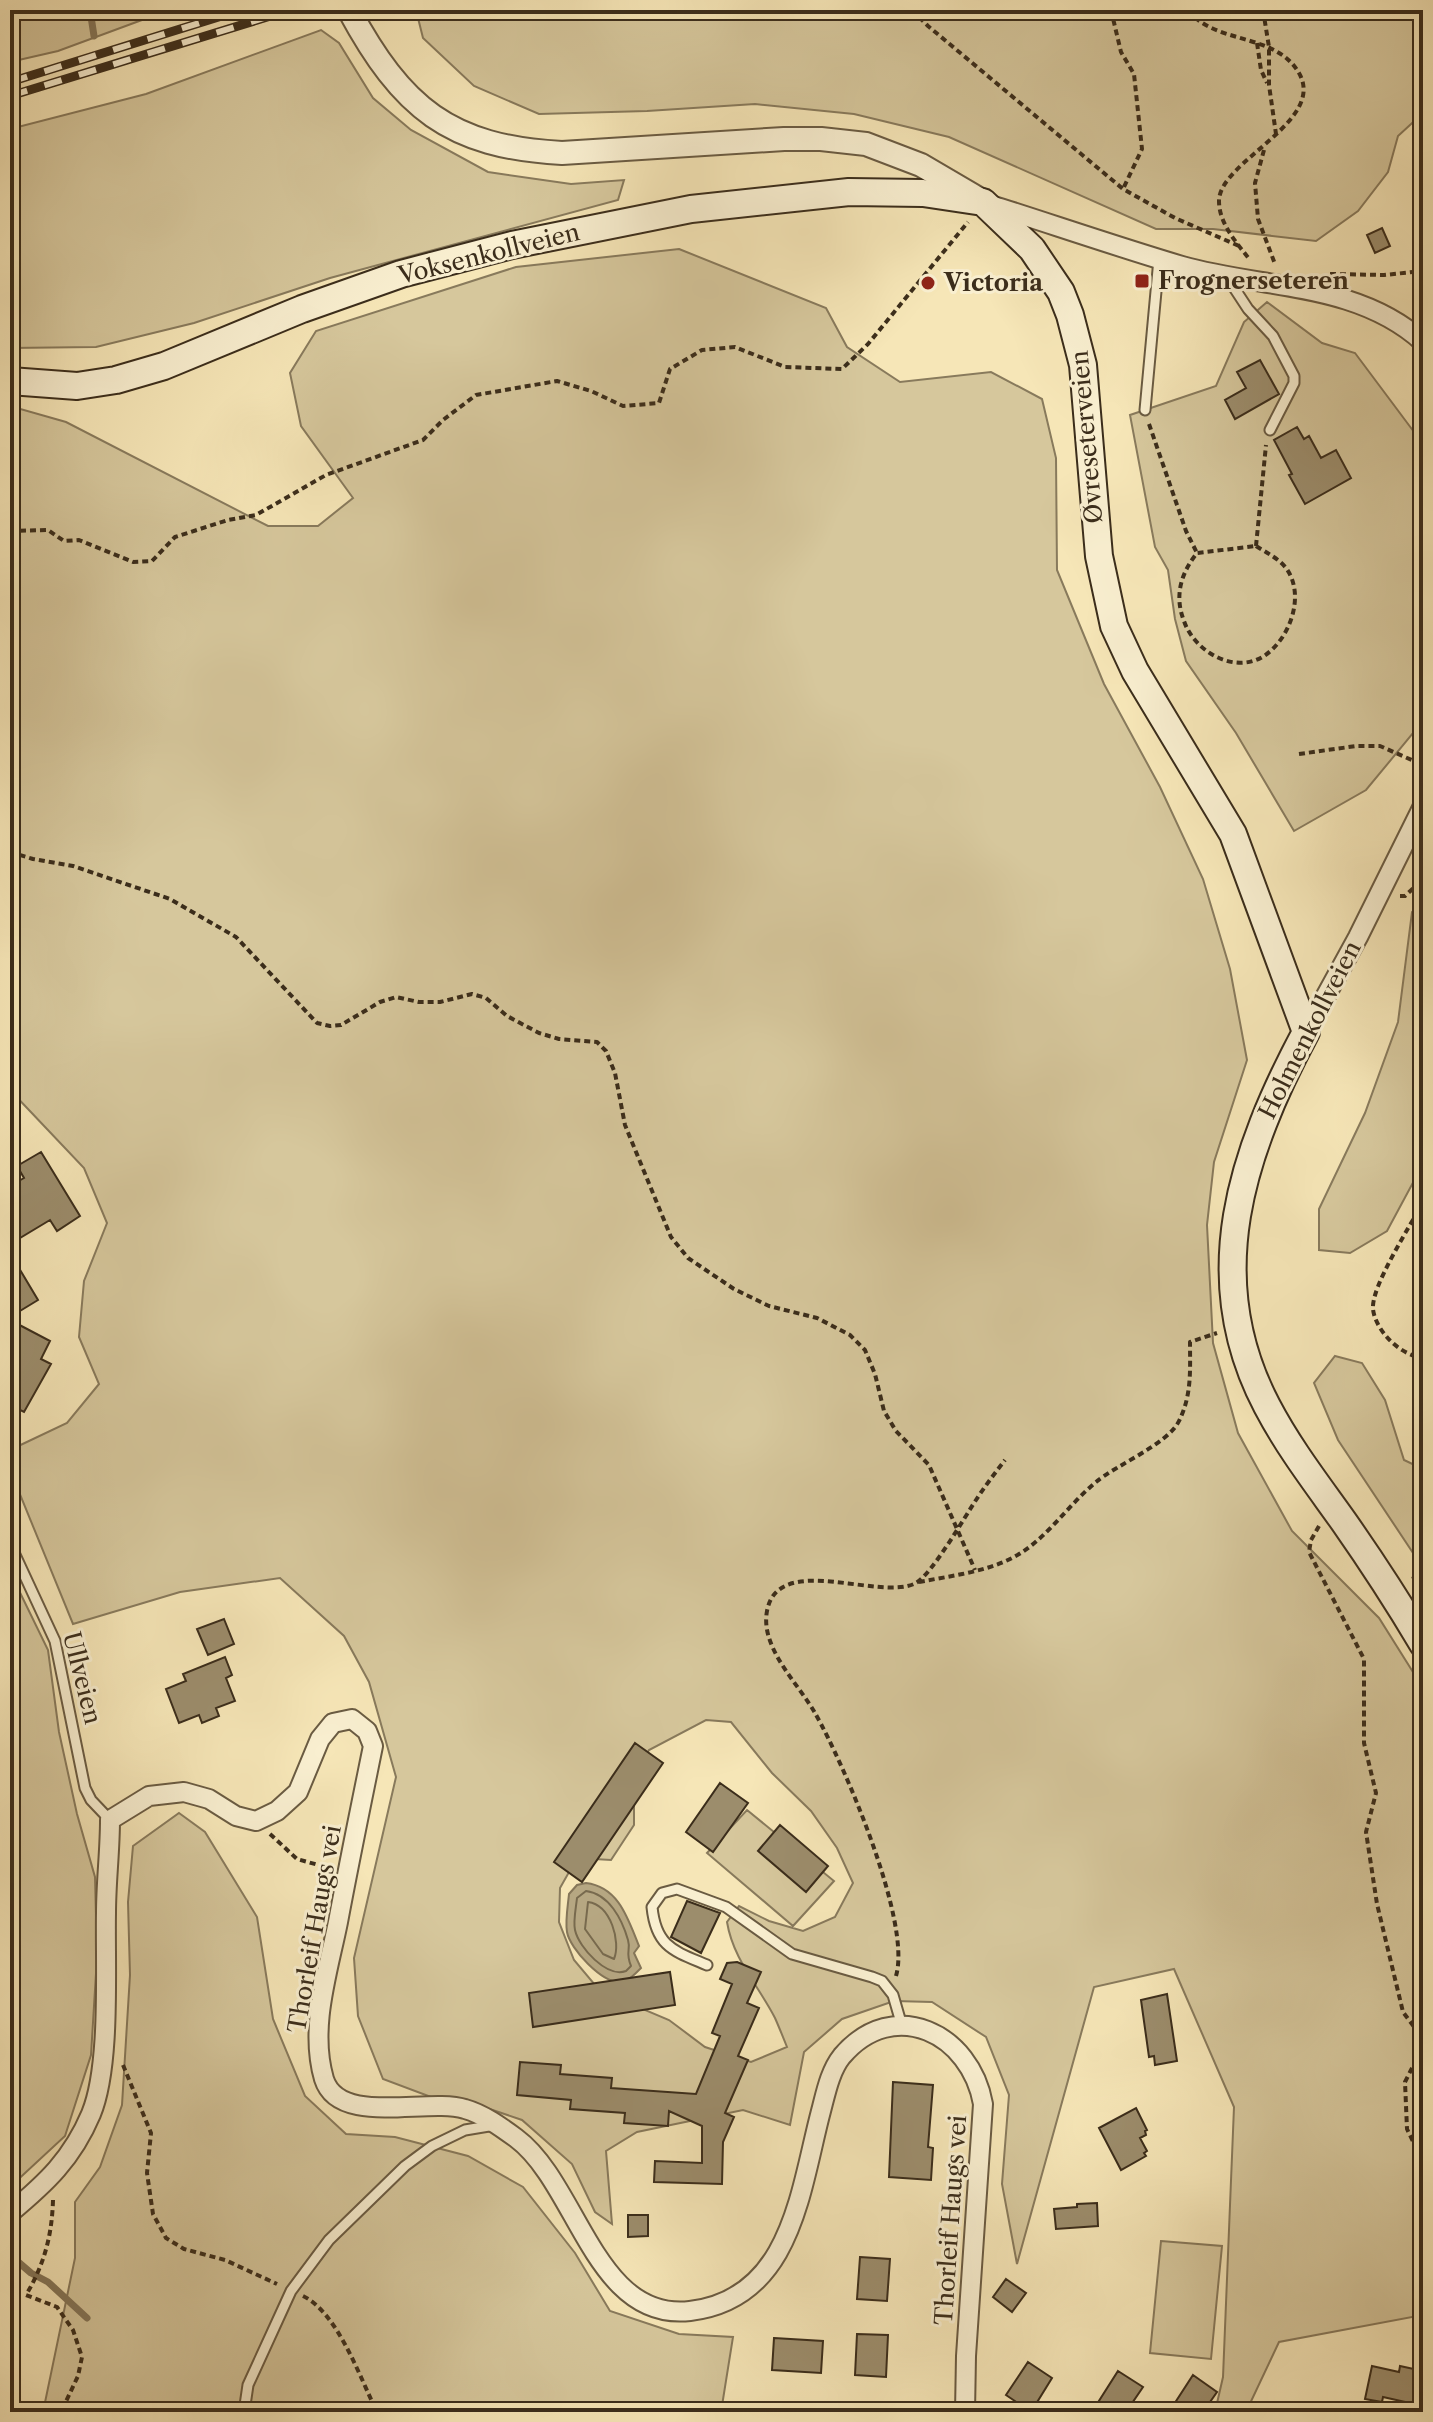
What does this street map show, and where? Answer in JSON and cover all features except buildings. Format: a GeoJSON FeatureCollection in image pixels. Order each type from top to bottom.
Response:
{"type":"FeatureCollection","features":[{"type":"Feature","properties":{"kind":"main road","name":"Voksenkollveien"},"geometry":{"type":"LineString","coordinates":[[10,381],[77,386],[116,380],[164,366],[313,304],[401,274],[512,245],[691,209],[849,192],[923,193],[983,202]]}},
{"type":"Feature","properties":{"kind":"main road","name":"Øvreseterveien"},"geometry":{"type":"LineString","coordinates":[[983,202],[1032,249],[1061,292],[1070,315],[1083,365],[1099,556],[1114,626],[1135,671],[1233,834],[1306,1032]]}},
{"type":"Feature","properties":{"kind":"main road","name":"Holmenkollveien"},"geometry":{"type":"LineString","coordinates":[[1306,1032],[1271,1102],[1245,1175],[1238,1207],[1232,1268],[1237,1326],[1266,1405],[1423,1644]]}},
{"type":"Feature","properties":{"kind":"street","name":"Øvreseterveien"},"geometry":{"type":"LineString","coordinates":[[349,10],[377,59],[411,99],[431,116],[477,140],[527,151],[562,153],[784,139],[866,144],[921,165],[983,202]]}},
{"type":"Feature","properties":{"kind":"street"},"geometry":{"type":"LineString","coordinates":[[983,202],[1159,259],[1227,277],[1281,279],[1367,306],[1394,320],[1423,342]]}},
{"type":"Feature","properties":{"kind":"street","name":"Holmenkollveien"},"geometry":{"type":"LineString","coordinates":[[1306,1032],[1358,937],[1423,806]]}},
{"type":"Feature","properties":{"kind":"street","name":"Thorleif Haugs vei"},"geometry":{"type":"LineString","coordinates":[[256,1821],[277,1811],[298,1792],[320,1739],[333,1723],[352,1719],[367,1731],[373,1746],[322,2000],[318,2047],[325,2083],[335,2095],[354,2106],[463,2108],[498,2124],[527,2146],[552,2179],[599,2258],[628,2293],[654,2308],[670,2312],[691,2311],[716,2305],[757,2281],[788,2236],[825,2095],[838,2063],[856,2043],[885,2028],[902,2026],[931,2031],[955,2047],[975,2074],[983,2104],[965,2412]]}},
{"type":"Feature","properties":{"kind":"street"},"geometry":{"type":"LineString","coordinates":[[10,2213],[46,2183],[73,2150],[92,2112],[100,2071],[104,2018],[110,1820],[149,1796],[184,1792],[209,1799],[236,1816],[256,1821]]}},
{"type":"Feature","properties":{"kind":"lane"},"geometry":{"type":"LineString","coordinates":[[1145,410],[1159,259]]}},
{"type":"Feature","properties":{"kind":"lane"},"geometry":{"type":"LineString","coordinates":[[1227,277],[1248,309],[1273,336],[1294,376],[1290,394],[1270,430]]}},
{"type":"Feature","properties":{"kind":"lane","name":"Ullveien"},"geometry":{"type":"LineString","coordinates":[[10,1544],[55,1641],[85,1788],[91,1800],[110,1820]]}},
{"type":"Feature","properties":{"kind":"lane"},"geometry":{"type":"LineString","coordinates":[[707,1965],[670,1949],[654,1926],[652,1907],[662,1893],[677,1889],[726,1907],[792,1954],[872,1977],[888,1988],[902,2026]]}},
{"type":"Feature","properties":{"kind":"lane"},"geometry":{"type":"LineString","coordinates":[[244,2412],[248,2385],[291,2291],[329,2240],[405,2166],[432,2146],[465,2130],[498,2124]]}},
{"type":"Feature","properties":{"kind":"path"},"geometry":{"type":"LineString","coordinates":[[912,10],[1123,189],[1175,218],[1239,246]]}},
{"type":"Feature","properties":{"kind":"path"},"geometry":{"type":"LineString","coordinates":[[1111,10],[1121,52],[1134,74],[1142,149],[1123,189]]}},
{"type":"Feature","properties":{"kind":"path"},"geometry":{"type":"LineString","coordinates":[[1188,10],[1206,25],[1269,47],[1289,61],[1300,75],[1300,102],[1277,136],[1228,176],[1221,189],[1222,217],[1239,246],[1250,259],[1281,279]]}},
{"type":"Feature","properties":{"kind":"path"},"geometry":{"type":"LineString","coordinates":[[1263,10],[1277,136]]}},
{"type":"Feature","properties":{"kind":"path"},"geometry":{"type":"LineString","coordinates":[[1257,43],[1261,70],[1269,85]]}},
{"type":"Feature","properties":{"kind":"path"},"geometry":{"type":"LineString","coordinates":[[1265,148],[1255,183],[1258,219],[1281,279]]}},
{"type":"Feature","properties":{"kind":"path"},"geometry":{"type":"LineString","coordinates":[[10,531],[48,530],[64,541],[79,540],[133,562],[152,561],[175,537],[228,520],[256,515],[326,475],[423,440],[476,395],[557,381],[591,391],[623,406],[659,403],[670,369],[702,350],[735,347],[785,367],[842,369],[868,344],[983,202]]}},
{"type":"Feature","properties":{"kind":"path"},"geometry":{"type":"LineString","coordinates":[[1250,259],[1275,264]]}},
{"type":"Feature","properties":{"kind":"path"},"geometry":{"type":"LineString","coordinates":[[1275,264],[1281,279]]}},
{"type":"Feature","properties":{"kind":"path"},"geometry":{"type":"LineString","coordinates":[[1326,273],[1384,275],[1423,271]]}},
{"type":"Feature","properties":{"kind":"path"},"geometry":{"type":"LineString","coordinates":[[1145,410],[1180,516],[1197,553]]}},
{"type":"Feature","properties":{"kind":"path"},"geometry":{"type":"LineString","coordinates":[[1256,546],[1270,430]]}},
{"type":"Feature","properties":{"kind":"path"},"geometry":{"type":"LineString","coordinates":[[1256,546],[1279,561],[1289,573],[1295,604],[1289,624],[1278,642],[1262,657],[1245,662],[1226,659],[1205,651],[1184,624],[1179,586],[1197,553],[1256,546]]}},
{"type":"Feature","properties":{"kind":"path"},"geometry":{"type":"LineString","coordinates":[[1299,754],[1380,746],[1423,765]]}},
{"type":"Feature","properties":{"kind":"path"},"geometry":{"type":"LineString","coordinates":[[10,852],[73,866],[170,899],[236,937],[317,1023],[341,1025],[380,1002],[396,997],[440,1002],[472,994],[486,998],[507,1016],[539,1033],[559,1039],[597,1042],[606,1051],[615,1073],[625,1125],[671,1237],[688,1258],[734,1289],[769,1306],[817,1318],[850,1335],[865,1350],[875,1374],[884,1411],[896,1431],[929,1465],[975,1570]]}},
{"type":"Feature","properties":{"kind":"path"},"geometry":{"type":"LineString","coordinates":[[1423,1202],[1376,1290],[1373,1311],[1381,1329],[1394,1345],[1423,1358]]}},
{"type":"Feature","properties":{"kind":"path"},"geometry":{"type":"LineString","coordinates":[[888,1988],[898,1974],[897,1928],[867,1826],[816,1714],[772,1646],[766,1629],[767,1608],[777,1593],[793,1583],[815,1579],[888,1589],[975,1570],[1013,1558],[1038,1541],[1097,1481],[1146,1450],[1178,1424],[1190,1391],[1190,1342],[1237,1326]]}},
{"type":"Feature","properties":{"kind":"path"},"geometry":{"type":"LineString","coordinates":[[916,1583],[939,1557],[1005,1460]]}},
{"type":"Feature","properties":{"kind":"path"},"geometry":{"type":"LineString","coordinates":[[1338,1514],[1316,1528],[1309,1552],[1364,1659],[1364,1743],[1376,1793],[1366,1832],[1377,1904],[1403,2012],[1415,2028],[1419,2054],[1405,2082],[1407,2129],[1422,2160],[1423,2194]]}},
{"type":"Feature","properties":{"kind":"path"},"geometry":{"type":"LineString","coordinates":[[1406,1582],[1423,1575]]}},
{"type":"Feature","properties":{"kind":"path"},"geometry":{"type":"LineString","coordinates":[[256,1821],[297,1859],[327,1867],[345,1883]]}},
{"type":"Feature","properties":{"kind":"path"},"geometry":{"type":"LineString","coordinates":[[122,2061],[151,2133],[147,2173],[153,2214],[166,2238],[184,2249],[225,2260],[315,2302],[334,2325],[377,2412]]}},
{"type":"Feature","properties":{"kind":"path"},"geometry":{"type":"LineString","coordinates":[[46,2183],[53,2201],[49,2244],[40,2270],[26,2295],[57,2307],[73,2330],[82,2357],[78,2376],[61,2412]]}},
{"type":"Feature","properties":{"kind":"shaded area"},"geometry":{"type":"Polygon","coordinates":[[[10,10],[169,10],[58,51],[10,62],[10,10]]]}},
{"type":"Feature","properties":{"kind":"shaded area"},"geometry":{"type":"Polygon","coordinates":[[[416,10],[1423,10],[1423,113],[1398,136],[1388,172],[1358,211],[1316,241],[1213,229],[1156,229],[949,137],[854,114],[755,104],[539,114],[474,86],[423,38],[416,10]]]}},
{"type":"Feature","properties":{"kind":"shaded area"},"geometry":{"type":"Polygon","coordinates":[[[321,30],[339,43],[373,98],[411,130],[488,172],[571,184],[624,180],[618,200],[330,278],[194,323],[96,347],[10,348],[10,129],[146,94],[321,30]]]}},
{"type":"Feature","properties":{"kind":"shaded area"},"geometry":{"type":"Polygon","coordinates":[[[679,249],[826,308],[847,347],[900,382],[991,372],[1042,399],[1056,458],[1057,570],[1104,684],[1160,787],[1203,879],[1230,969],[1247,1060],[1214,1162],[1207,1225],[1213,1343],[1238,1433],[1292,1531],[1379,1618],[1423,1688],[1423,2315],[1279,2342],[1246,2412],[1215,2412],[1223,2377],[1234,2107],[1174,1969],[1094,1987],[1017,2264],[1002,2184],[1009,2095],[986,2037],[932,2002],[894,2001],[842,2019],[804,2052],[790,2125],[743,2110],[637,2132],[606,2151],[612,2224],[595,2212],[572,2164],[522,2120],[469,2102],[431,2097],[383,2079],[358,2016],[354,1958],[396,1777],[369,1682],[344,1636],[280,1578],[180,1592],[73,1624],[10,1470],[10,1450],[67,1423],[99,1384],[79,1337],[84,1281],[107,1223],[84,1168],[10,1090],[10,406],[66,422],[268,526],[318,526],[353,498],[301,426],[290,373],[316,331],[516,267],[679,249]],[[706,1720],[649,1750],[634,1776],[634,1825],[611,1860],[577,1858],[560,1888],[559,1922],[574,1960],[600,1991],[669,2020],[705,2047],[751,2062],[787,2047],[775,2018],[740,1960],[727,1922],[739,1906],[769,1921],[803,1931],[835,1917],[853,1883],[837,1848],[811,1811],[772,1773],[731,1722],[706,1720]]]}},
{"type":"Feature","properties":{"kind":"shaded area"},"geometry":{"type":"Polygon","coordinates":[[[1267,302],[1322,343],[1355,353],[1423,444],[1423,721],[1366,790],[1294,831],[1236,733],[1186,661],[1175,619],[1168,570],[1155,547],[1130,415],[1216,386],[1244,322],[1267,302]]]}},
{"type":"Feature","properties":{"kind":"shaded area"},"geometry":{"type":"Polygon","coordinates":[[[1423,904],[1423,1164],[1387,1231],[1350,1253],[1319,1250],[1319,1209],[1365,1113],[1398,1022],[1412,912],[1423,904]]]}},
{"type":"Feature","properties":{"kind":"shaded area"},"geometry":{"type":"Polygon","coordinates":[[[1335,1356],[1362,1363],[1385,1400],[1404,1460],[1423,1469],[1423,1568],[1338,1440],[1314,1383],[1335,1356]]]}},
{"type":"Feature","properties":{"kind":"shaded area"},"geometry":{"type":"Polygon","coordinates":[[[10,1572],[48,1650],[59,1732],[95,1877],[97,1957],[91,2055],[65,2136],[10,2187],[10,1572]]]}},
{"type":"Feature","properties":{"kind":"shaded area"},"geometry":{"type":"Polygon","coordinates":[[[747,1810],[834,1881],[793,1926],[707,1853],[747,1810]]]}},
{"type":"Feature","properties":{"kind":"shaded area"},"geometry":{"type":"Polygon","coordinates":[[[179,1813],[205,1832],[257,1917],[273,2019],[305,2096],[346,2134],[395,2137],[468,2156],[523,2187],[575,2253],[610,2311],[679,2334],[733,2337],[721,2412],[43,2412],[75,2258],[75,2202],[100,2167],[122,2105],[130,1975],[128,1902],[133,1846],[179,1813]]]}},
{"type":"Feature","properties":{"kind":"shaded area"},"geometry":{"type":"Polygon","coordinates":[[[1161,2241],[1222,2246],[1211,2359],[1150,2353],[1161,2241]]]}},
{"type":"Feature","properties":{"kind":"water"},"geometry":{"type":"Polygon","coordinates":[[[586,1883],[607,1891],[621,1906],[631,1925],[639,1946],[634,1953],[641,1968],[626,1980],[613,1981],[596,1971],[580,1956],[569,1939],[566,1923],[569,1894],[577,1885],[586,1883]]]}},
{"type":"Feature","properties":{"kind":"waterway"},"geometry":{"type":"LineString","coordinates":[[90,10],[94,36]]}},
{"type":"Feature","properties":{"kind":"waterway"},"geometry":{"type":"LineString","coordinates":[[10,2255],[31,2273],[48,2282],[87,2318]]}},
{"type":"Feature","properties":{"kind":"railway"},"geometry":{"type":"LineString","coordinates":[[10,82],[241,10]]}},
{"type":"Feature","properties":{"kind":"railway"},"geometry":{"type":"LineString","coordinates":[[10,96],[290,10]]}},
{"type":"Feature","properties":{"kind":"place","name":"Frognerseteren"},"geometry":{"type":"Point","coordinates":[1142,281]}},
{"type":"Feature","properties":{"kind":"place","name":"Victoria"},"geometry":{"type":"Point","coordinates":[928,283]}}]}
